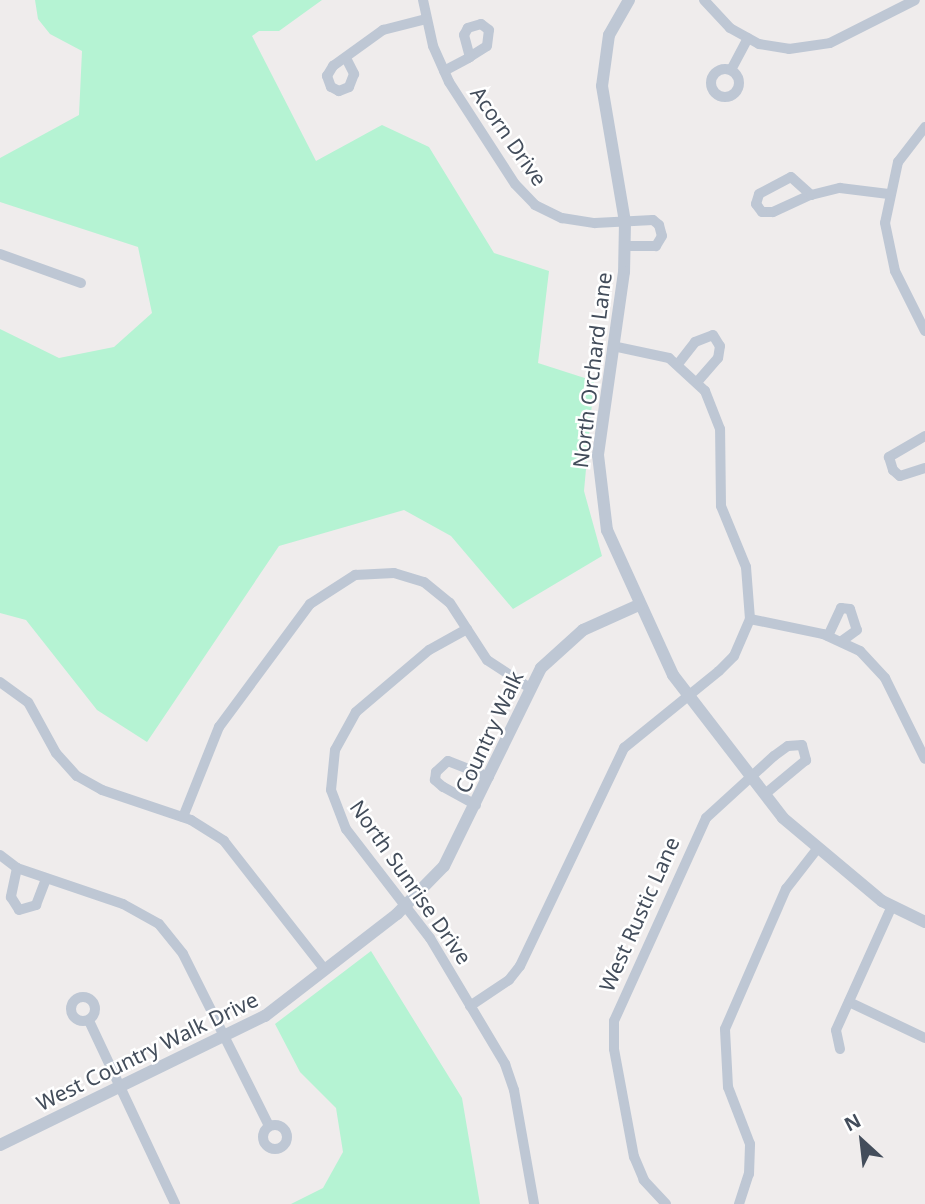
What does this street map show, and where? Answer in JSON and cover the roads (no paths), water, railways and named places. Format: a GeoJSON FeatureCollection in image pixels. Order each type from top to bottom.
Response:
{"type":"FeatureCollection","features":[{"type":"Feature","properties":{"kind":"street","name":"Acorn Drive"},"geometry":{"type":"LineString","coordinates":[[423,0],[426,19],[444,71],[514,184],[535,205],[575,222],[653,220],[662,236],[656,246],[625,246]]}},
{"type":"Feature","properties":{"kind":"street"},"geometry":{"type":"LineString","coordinates":[[704,0],[716,16],[748,38],[775,48],[817,47],[915,0]]}},
{"type":"Feature","properties":{"kind":"street","name":"North Orchard Lane"},"geometry":{"type":"LineString","coordinates":[[625,2],[609,35],[602,86],[625,222],[625,246],[598,455],[599,482],[607,530],[658,649],[688,694],[752,778],[817,849],[892,906],[925,922]]}},
{"type":"Feature","properties":{"kind":"street"},"geometry":{"type":"LineString","coordinates":[[347,60],[354,74],[349,87],[339,91],[331,87],[327,76],[333,66],[347,60],[383,30],[426,19]]}},
{"type":"Feature","properties":{"kind":"street"},"geometry":{"type":"LineString","coordinates":[[731,70],[748,38]]}},
{"type":"Feature","properties":{"kind":"street"},"geometry":{"type":"LineString","coordinates":[[444,71],[470,57]]}},
{"type":"Feature","properties":{"kind":"street"},"geometry":{"type":"LineString","coordinates":[[925,127],[898,162],[888,194],[885,223],[889,254],[925,331]]}},
{"type":"Feature","properties":{"kind":"street"},"geometry":{"type":"LineString","coordinates":[[810,195],[797,186],[791,177],[758,194],[756,204],[762,212],[773,212],[810,195],[854,188],[888,194]]}},
{"type":"Feature","properties":{"kind":"street"},"geometry":{"type":"LineString","coordinates":[[0,254],[81,283]]}},
{"type":"Feature","properties":{"kind":"street"},"geometry":{"type":"LineString","coordinates":[[678,363],[695,341],[713,335],[720,346],[718,358],[697,382]]}},
{"type":"Feature","properties":{"kind":"street"},"geometry":{"type":"LineString","coordinates":[[470,1006],[509,980],[520,966],[624,748],[734,656],[750,619],[746,567],[721,506],[720,429],[715,411],[697,382],[678,363],[655,353],[613,346]]}},
{"type":"Feature","properties":{"kind":"street"},"geometry":{"type":"LineString","coordinates":[[925,436],[889,457],[892,470],[900,476],[925,468]]}},
{"type":"Feature","properties":{"kind":"street"},"geometry":{"type":"LineString","coordinates":[[183,817],[219,727],[323,592],[355,575],[404,575],[438,591],[487,660],[530,688]]}},
{"type":"Feature","properties":{"kind":"street","name":"Country Walk"},"geometry":{"type":"LineString","coordinates":[[405,907],[444,866],[541,668],[565,643],[639,606]]}},
{"type":"Feature","properties":{"kind":"street"},"geometry":{"type":"LineString","coordinates":[[828,636],[841,608],[850,609],[857,631],[842,641]]}},
{"type":"Feature","properties":{"kind":"street"},"geometry":{"type":"LineString","coordinates":[[750,619],[828,636],[860,651],[885,678],[925,759]]}},
{"type":"Feature","properties":{"kind":"street","name":"North Sunrise Drive"},"geometry":{"type":"LineString","coordinates":[[467,629],[429,650],[372,694],[342,731],[330,774],[335,808],[355,842],[405,907],[470,1006],[510,1075],[534,1204]]}},
{"type":"Feature","properties":{"kind":"street"},"geometry":{"type":"LineString","coordinates":[[0,682],[28,702],[55,753],[77,776],[102,790],[183,817],[224,841],[326,970]]}},
{"type":"Feature","properties":{"kind":"street","name":"West Rustic Lane"},"geometry":{"type":"LineString","coordinates":[[666,1204],[644,1180],[634,1157],[614,1049],[614,1021],[697,832],[715,806],[752,778],[774,755],[788,746],[803,745],[806,760],[765,794]]}},
{"type":"Feature","properties":{"kind":"street"},"geometry":{"type":"LineString","coordinates":[[476,805],[443,787],[435,780],[436,772],[448,761],[489,777]]}},
{"type":"Feature","properties":{"kind":"street"},"geometry":{"type":"LineString","coordinates":[[738,1204],[749,1174],[750,1144],[724,1069],[727,1022],[786,890],[817,849]]}},
{"type":"Feature","properties":{"kind":"street"},"geometry":{"type":"LineString","coordinates":[[0,855],[16,868],[123,904],[159,924],[183,954],[268,1124]]}},
{"type":"Feature","properties":{"kind":"street"},"geometry":{"type":"LineString","coordinates":[[16,868],[11,897],[19,910],[36,905],[46,879]]}},
{"type":"Feature","properties":{"kind":"street"},"geometry":{"type":"LineString","coordinates":[[840,1049],[836,1030],[892,906]]}},
{"type":"Feature","properties":{"kind":"street","name":"West Country Walk Drive"},"geometry":{"type":"LineString","coordinates":[[0,1145],[265,1016],[405,907]]}},
{"type":"Feature","properties":{"kind":"street"},"geometry":{"type":"LineString","coordinates":[[849,1002],[925,1038]]}},
{"type":"Feature","properties":{"kind":"street"},"geometry":{"type":"LineString","coordinates":[[90,1023],[175,1204]]}}]}
